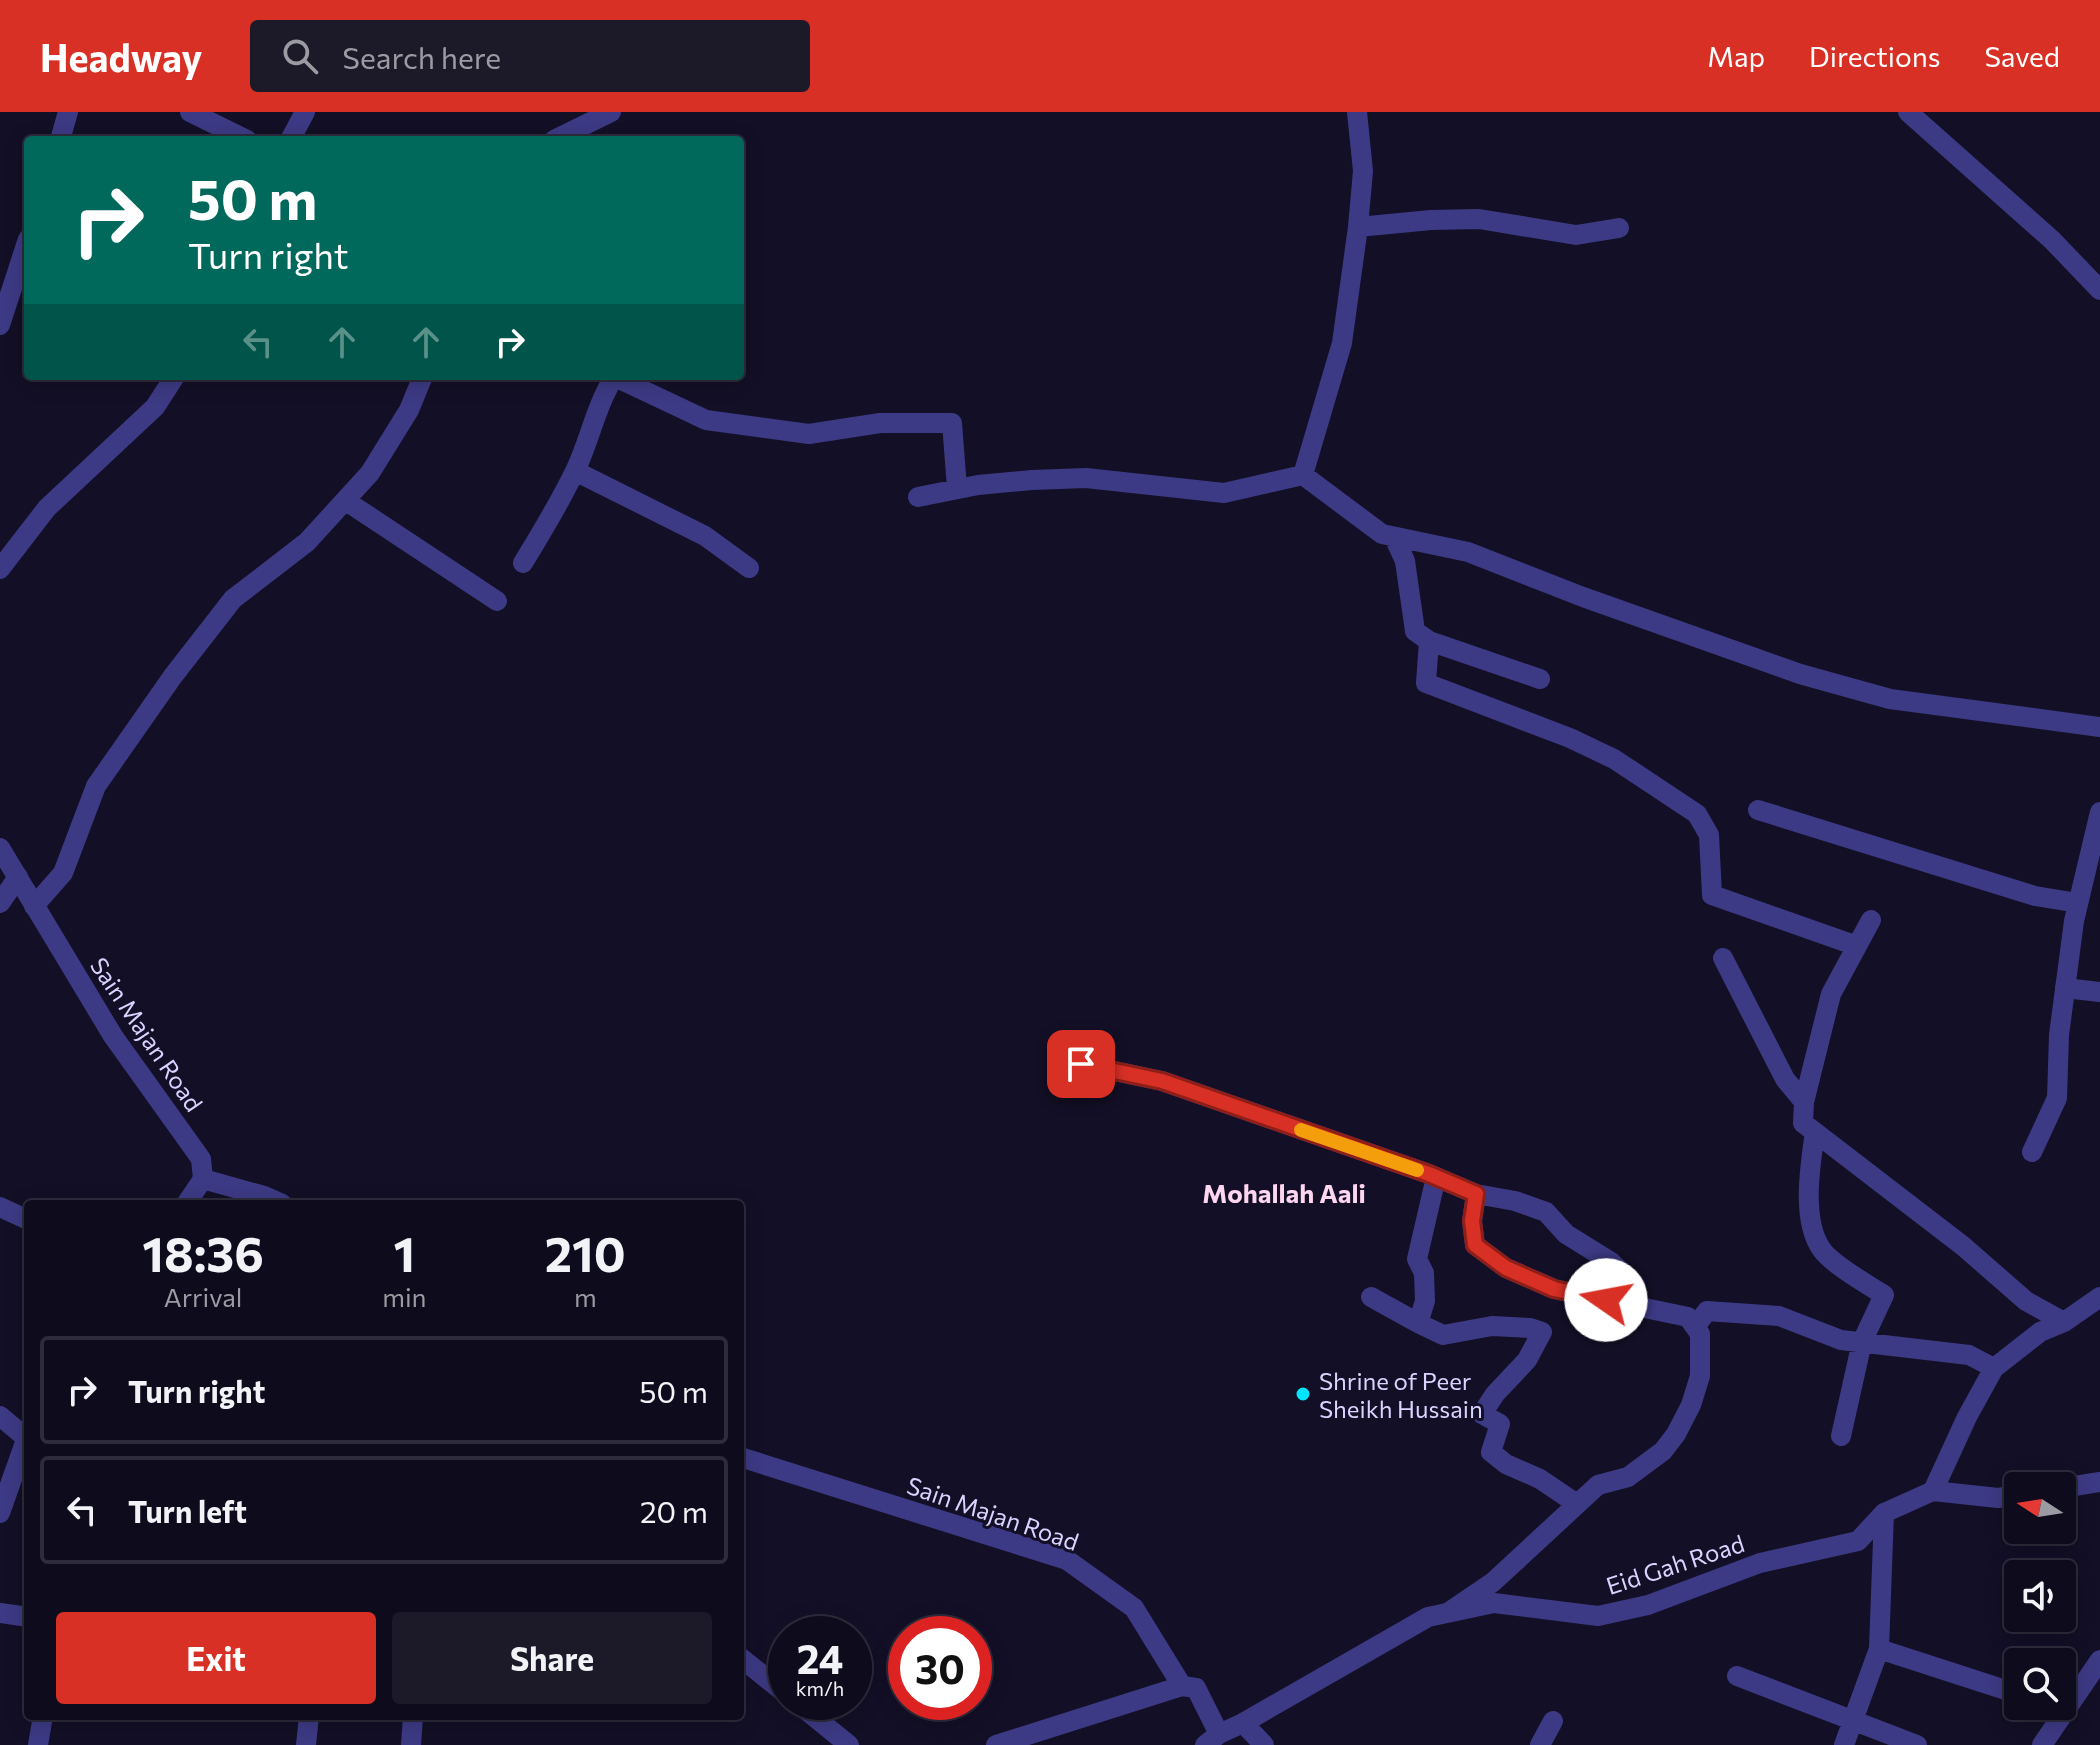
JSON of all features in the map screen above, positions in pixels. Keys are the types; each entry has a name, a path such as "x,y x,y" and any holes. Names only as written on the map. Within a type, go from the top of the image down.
{"street":[{"path":"61,136 68,112"},
{"path":"190,112 239,136"},
{"path":"292,136 305,112"},
{"path":"562,136 611,112"},
{"path":"1303,475 1342,343 1363,171 1357,112"},
{"path":"1908,112 2052,240 2100,290"},
{"path":"1358,227 1479,219 1576,235 1619,228"},
{"path":"0,325 21,283"},
{"path":"0,569 47,508 155,407 172,380"},
{"path":"34,906 63,873 96,786 173,676 233,599 307,542 370,473 409,410 421,380"},
{"path":"523,563 575,471 612,380"},
{"path":"622,380 706,420 809,434 880,423 952,423 957,488"},
{"path":"575,471 705,536 749,568"},
{"path":"918,497 957,488 1086,478 1224,493 1303,475 1382,534 1468,552 1583,597 1800,674 1890,699 2100,727"},
{"path":"346,501 497,601"},
{"path":"1394,537 1405,561 1415,631 1429,641 1540,679"},
{"path":"1429,641 1426,683 1570,738 1614,759 1697,814 1709,835 1712,895 1857,946"},
{"path":"1758,810 2035,896 2078,903"},
{"path":"2032,1152 2057,1098 2059,1035 2065,988 2078,903 2100,812"},
{"name":"Sain Majan Road","path":"0,848 113,1036 201,1159 203,1179"},
{"path":"0,903 18,877"},
{"path":"1871,920 1831,994 1804,1102 1803,1123 1963,1246 2026,1301 2064,1322"},
{"path":"1723,958 1785,1079 1804,1102"},
{"path":"2065,988 2100,992"},
{"path":"1081,1064 1162,1081 1436,1177 1476,1194 1515,1201 1546,1212 1566,1234 1611,1262 1635,1285 1631,1306"},
{"path":"1815,1132 1809,1218 1822,1250 1884,1295 1862,1342 1841,1436"},
{"path":"1418,1323 1425,1301 1424,1273 1417,1259 1436,1177"},
{"path":"189,1200 203,1179 273,1200"},
{"path":"1449,1612 1493,1582 1598,1485 1628,1477 1663,1451 1676,1434 1700,1376 1700,1334 1688,1317 1554,1289 1506,1268 1475,1245 1472,1221 1476,1194"},
{"path":"0,1207 24,1218"},
{"path":"1371,1297 1443,1335 1492,1326 1530,1328 1542,1332 1527,1360 1495,1394 1482,1414 1500,1424 1491,1452 1506,1464 1540,1479 1577,1504"},
{"path":"2004,1497 1933,1491 1967,1417 1994,1368 2040,1332 2064,1322 2100,1297"},
{"path":"1695,1327 1707,1311 1779,1316 1841,1340 1969,1355 1994,1368"},
{"path":"0,1416 24,1434"},
{"name":"Sain Majan Road","path":"744,1458 1067,1560 1134,1608 1182,1686 1196,1688 1212,1740"},
{"path":"0,1513 22,1471"},
{"path":"2076,1486 2100,1482"},
{"name":"Eid Gah Road","path":"1212,1740 1428,1617 1494,1603 1598,1616 1648,1605 1760,1563 1858,1541 1884,1513 1933,1491"},
{"path":"1844,1745 1879,1649 1884,1513"},
{"path":"0,1613 24,1616"},
{"path":"1879,1649 2004,1689"},
{"path":"744,1660 768,1680"},
{"path":"2076,1690 2100,1660"},
{"path":"1737,1676 1917,1745"},
{"path":"996,1745 1182,1686"},
{"path":"38,1745 42,1720"},
{"path":"306,1745 309,1720"},
{"path":"411,1745 413,1720"},
{"path":"818,1720 849,1745"},
{"path":"2042,1745 2055,1720"},
{"path":"1540,1745 1553,1721"},
{"path":"1243,1723 1264,1745"}],"slow traffic":[{"path":"1301,1130 1417,1170"}],"place":[{"name":"Shrine of Peer Sheikh Hussain","path":"1303,1394"}],"district":[{"name":"Mohallah Aali","path":"1284,1192"}],"route":[{"path":"1081,1064 1162,1081 1238,1106 1429,1174 1476,1194 1472,1221 1475,1245 1506,1268 1554,1289 1606,1300"}]}
